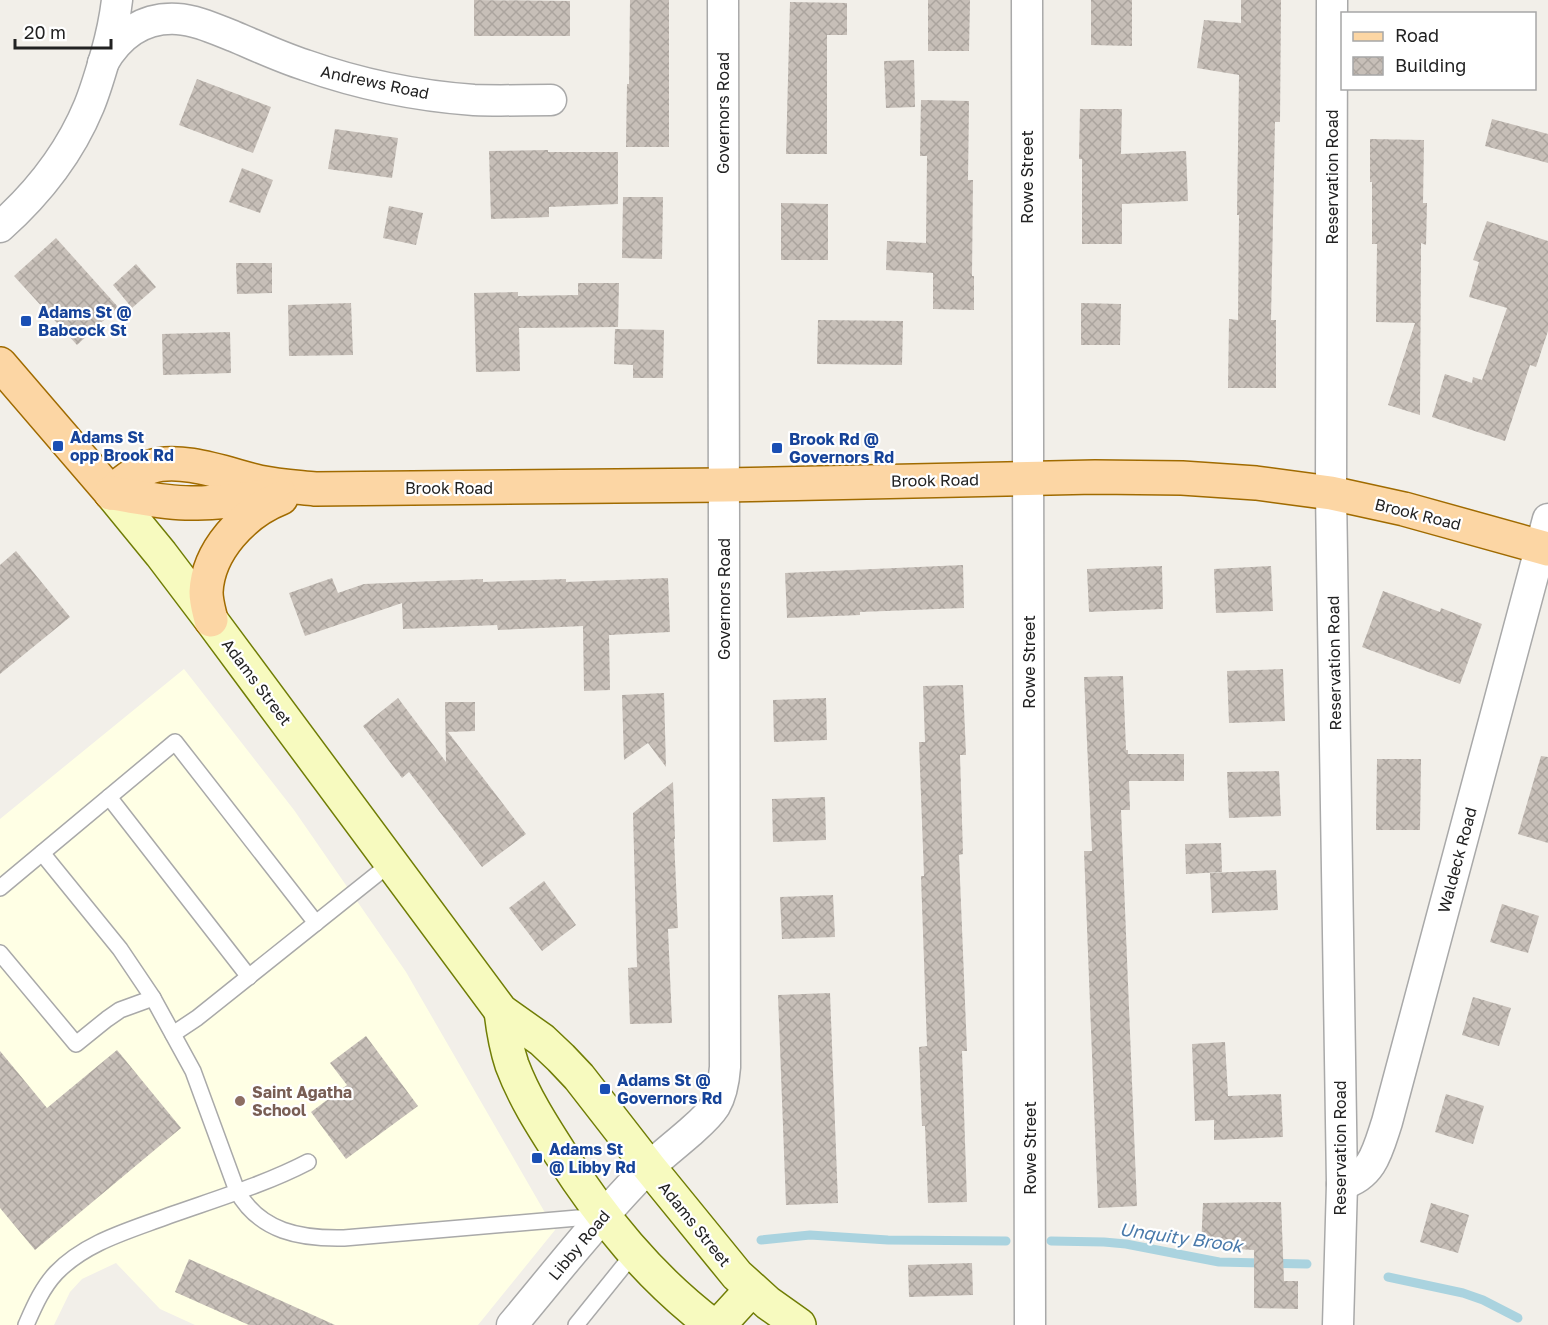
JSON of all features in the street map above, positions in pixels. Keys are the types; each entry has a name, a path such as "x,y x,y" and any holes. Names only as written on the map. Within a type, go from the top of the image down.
{"main road":[{"name":"Adams Street","path":"0,364 161,554 501,1011 542,1040 561,1058 579,1077 724,1260 768,1303 799,1325"},
{"name":"Brook Road","path":"111,493 139,471 165,464 182,464 261,482 315,489 724,485 1029,478 1182,478 1256,483 1331,493 1546,538"},
{"path":"211,620 206,592 213,563 228,539 239,526 262,507 291,494 315,489"},
{"name":"Adams Street","path":"501,1011 511,1062 528,1101 567,1165 634,1253 670,1291 712,1325"},
{"path":"719,1325 752,1289"}],"street":[{"path":"0,227 28,200 59,160 80,125 89,106 103,63 117,0"},
{"name":"Andrews Road","path":"176,0 208,26"},
{"name":"Governors Road","path":"649,1167 704,1119 717,1102 721,1095 725,1067 723,0"},
{"name":"Rowe Street","path":"1026,0 1030,1325"},
{"name":"Reservation Road","path":"1332,0 1331,493 1342,1184 1338,1325"},
{"name":"Andrews Road","path":"103,63 111,49 130,30 161,19 177,19 208,26 304,65 368,84 422,94 474,100 551,100"},
{"name":"Waldeck Road","path":"1342,1184 1358,1178 1366,1170 1373,1159 1387,1122 1546,538"},
{"name":"Libby Road","path":"512,1325 604,1216 649,1167"}],"lane":[{"path":"0,888 175,742 316,923"},
{"path":"110,797 249,976"},
{"path":"42,853 120,949 153,998 193,1071 237,1191 254,1214 266,1222 280,1229 318,1238 344,1238 604,1216"},
{"path":"173,1035 391,863"},
{"path":"0,953 76,1044 120,1010 153,998"},
{"path":"26,1325 37,1300 55,1274 82,1252 121,1233 293,1170 308,1162"},
{"path":"576,1325 634,1253"}],"shaded area":[{"name":"Saint Agatha School","path":"184,669 294,810 406,972 555,1230 478,1325 195,1325 160,1309 116,1263 82,1279 70,1292 54,1325 0,1325 0,819"}],"building":[{"path":"474,0 570,1 570,36 474,36"},
{"path":"630,0 669,0 669,147 626,147"},
{"path":"928,0 970,0 969,51 928,51"},
{"path":"1091,0 1132,0 1132,46 1091,45"},
{"path":"1241,0 1281,0 1280,122 1275,122 1271,320 1276,320 1276,388 1228,388 1229,319 1238,320 1239,75 1197,68 1204,20 1241,23"},
{"path":"790,2 847,3 847,35 827,35 827,154 786,154"},
{"path":"914,60 915,107 886,108 884,61"},
{"path":"197,79 271,107 253,153 179,125"},
{"path":"921,100 969,101 968,180 973,180 974,310 933,309 933,273 886,270 887,241 926,243 927,156 920,156"},
{"path":"1080,109 1122,109 1121,154 1186,151 1188,201 1122,204 1122,244 1082,244"},
{"path":"1492,119 1548,134 1548,163 1485,146"},
{"path":"335,129 398,138 392,178 328,169"},
{"path":"1370,139 1424,140 1423,203 1427,203 1426,245 1421,243 1420,415 1388,405 1415,323 1376,322 1377,244 1372,244"},
{"path":"548,150 548,152 618,152 618,204 549,207 549,217 491,219 489,151"},
{"path":"242,168 273,180 260,213 229,202"},
{"path":"623,197 663,197 662,259 622,258"},
{"path":"781,203 828,204 828,260 781,260"},
{"path":"389,206 423,213 416,245 383,238"},
{"path":"1487,221 1548,241 1548,331 1536,367 1530,365 1505,441 1432,417 1445,374 1472,383 1473,377 1482,380 1507,308 1469,297 1479,262 1473,260"},
{"path":"56,238 118,307 77,345 14,276"},
{"path":"236,263 272,263 272,293 237,294"},
{"path":"136,264 156,287 132,308 113,285"},
{"path":"578,283 619,283 618,327 519,328 520,371 476,372 474,293 518,292 518,296 578,295"},
{"path":"351,303 353,355 289,356 288,305"},
{"path":"1081,303 1121,304 1120,345 1081,345"},
{"path":"818,320 903,321 902,365 817,364"},
{"path":"615,329 664,330 663,378 633,378 633,365 614,364"},
{"path":"230,332 231,373 163,375 162,334"},
{"path":"16,551 70,617 0,674 0,565"},
{"path":"963,565 964,608 860,612 860,615 787,618 785,573"},
{"path":"1162,566 1163,609 1089,612 1087,569"},
{"path":"1271,566 1273,611 1216,613 1214,569"},
{"path":"332,578 338,593 364,584 483,579 483,582 566,579 566,582 668,578 670,632 609,635 610,690 584,691 583,626 498,630 497,625 403,629 402,603 305,636 289,593"},
{"path":"1383,591 1440,612 1441,608 1482,624 1460,684 1362,647"},
{"path":"1283,669 1285,721 1229,723 1227,671"},
{"path":"1123,676 1128,754 1184,754 1184,781 1129,781 1130,810 1121,810 1137,1206 1098,1208 1084,851 1092,851 1084,677"},
{"path":"963,685 966,755 960,755 963,854 959,855 967,1051 962,1051 967,1202 928,1203 919,1047 927,1046 919,742 925,742 923,686"},
{"path":"664,693 666,767 648,743 624,760 622,695"},
{"path":"398,698 446,762 445,702 475,702 475,731 448,732 526,834 482,867 409,772 402,778 363,726"},
{"path":"826,698 827,740 774,742 773,700"},
{"path":"1541,756 1548,757 1548,843 1518,834"},
{"path":"1377,759 1421,759 1420,830 1376,830"},
{"path":"1279,771 1281,816 1229,818 1227,772"},
{"path":"673,782 678,928 668,929 672,1023 630,1024 628,968 637,967 633,813"},
{"path":"825,797 826,840 773,842 772,799"},
{"path":"1221,843 1222,872 1186,874 1185,844"},
{"path":"1276,870 1278,910 1212,913 1210,873"},
{"path":"544,881 576,925 542,951 509,908"},
{"path":"833,895 835,937 782,939 780,897"},
{"path":"1502,904 1539,916 1528,953 1490,942"},
{"path":"830,993 838,1203 786,1205 778,995"},
{"path":"1473,997 1511,1008 1499,1046 1462,1035"},
{"path":"366,1036 418,1106 346,1159 311,1112 347,1085 330,1063"},
{"path":"1225,1042 1228,1096 1281,1094 1283,1137 1214,1140 1214,1120 1195,1121 1192,1044"},
{"path":"117,1050 181,1128 35,1250 0,1208 0,1051 47,1108"},
{"path":"1446,1094 1484,1106 1473,1144 1435,1132"},
{"path":"1281,1202 1284,1281 1298,1281 1298,1309 1254,1308 1254,1250 1201,1247 1203,1203"},
{"path":"1431,1203 1469,1215 1458,1253 1420,1242"},
{"path":"189,1259 335,1325 249,1325 175,1292"},
{"path":"972,1263 973,1295 909,1297 908,1265"}],"waterway":[{"name":"Unquity Brook","path":"761,1240 810,1235 888,1240 1006,1241"},
{"name":"Unquity Brook","path":"1051,1241 1126,1244 1219,1262 1307,1264"},
{"name":"Unquity Brook","path":"1388,1277 1463,1293 1483,1300 1518,1318"}],"place":[{"name":"Adams St @ Babcock St","path":"26,321"},
{"name":"Adams St opp Brook Rd","path":"58,446"},
{"name":"Brook Rd @ Governors Rd","path":"777,448"},
{"name":"Adams St @ Governors Rd","path":"605,1089"},
{"name":"Saint Agatha School","path":"240,1101"},
{"name":"Adams St @ Libby Rd","path":"537,1158"}]}
